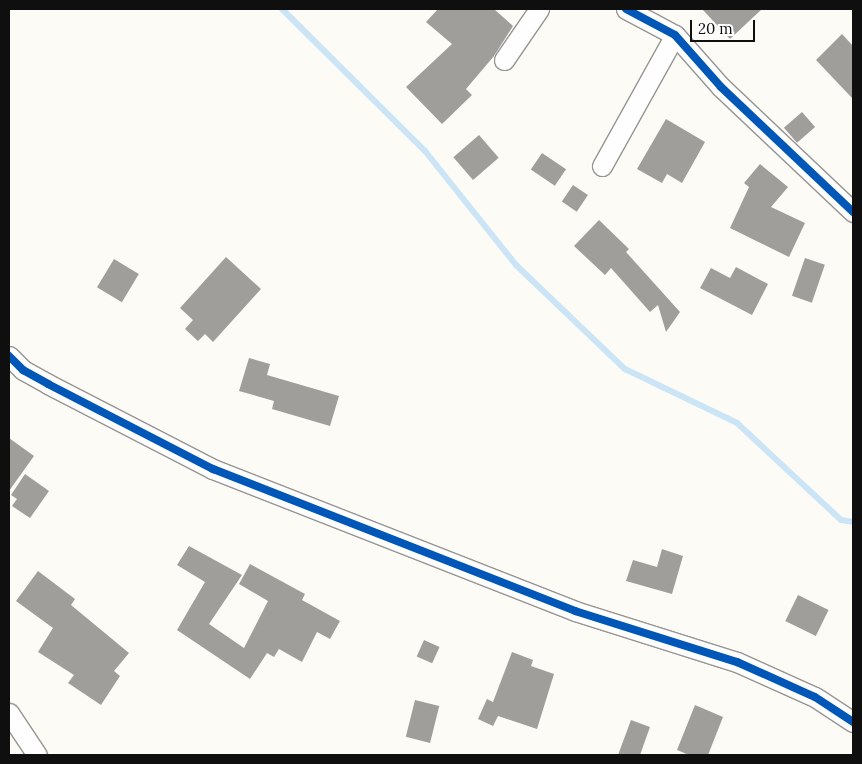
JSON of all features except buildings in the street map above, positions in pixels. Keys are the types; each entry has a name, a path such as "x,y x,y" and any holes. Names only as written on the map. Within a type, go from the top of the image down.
{"street":[{"path":"504,60 539,9"},
{"path":"626,9 675,35 721,86 853,212"},
{"path":"602,166 675,35"},
{"path":"9,356 23,370 48,384 213,469 575,611 737,662 814,698 853,722"},
{"path":"9,713 37,755"}],"waterway":[{"path":"282,9 425,151 516,265 625,369 737,423 841,520 853,522"}],"cycle path":[{"path":"626,9 675,35 721,87 853,212"},
{"path":"9,356 23,370 48,384 213,469 575,611 737,662 815,697 853,722"}]}
